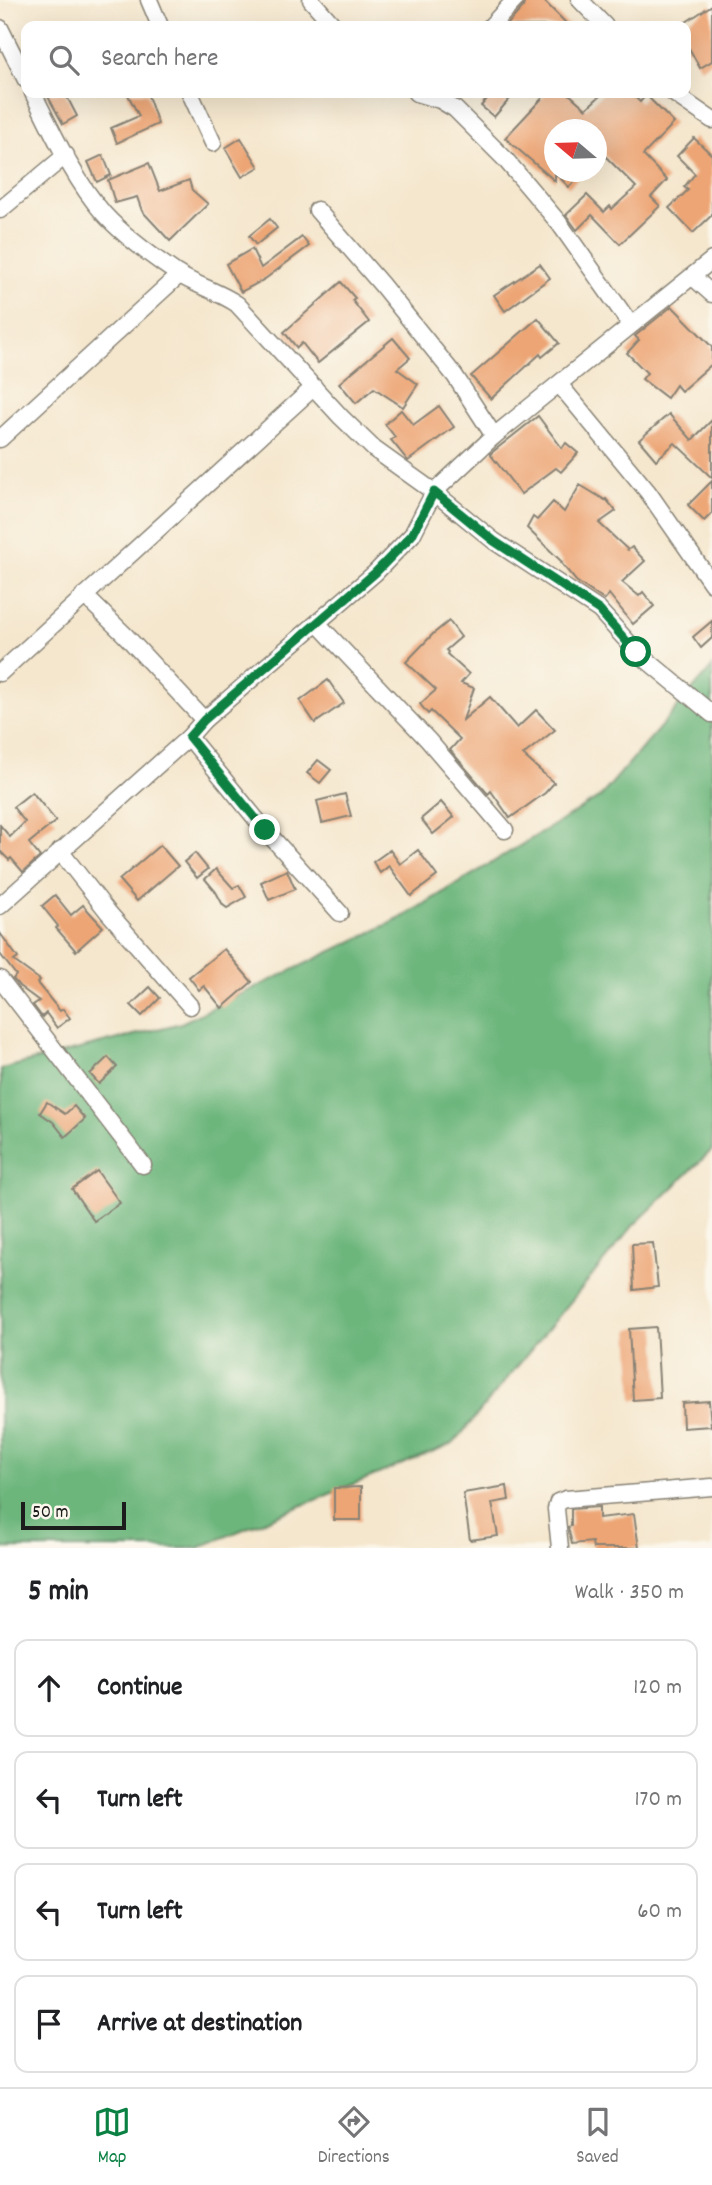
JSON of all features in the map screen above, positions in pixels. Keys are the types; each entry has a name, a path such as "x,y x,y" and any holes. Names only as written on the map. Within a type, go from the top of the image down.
{"street":[{"path":"149,0 158,21"},
{"path":"311,0 330,21"},
{"path":"496,21 515,0"},
{"path":"580,0 600,21"},
{"path":"0,28 21,70"},
{"path":"36,98 66,156 104,213 147,253 179,275 219,292 237,304 374,449 434,492 494,541 599,610 636,652 712,714"},
{"path":"192,98 214,143"},
{"path":"434,98 455,109 505,159 559,223 631,325"},
{"path":"680,98 712,120"},
{"path":"0,210 66,156"},
{"path":"317,209 455,376 494,436"},
{"path":"0,906 189,737 204,720 375,573 412,535 434,492 494,436 712,260"},
{"path":"0,439 179,275"},
{"path":"693,277 712,294"},
{"path":"559,384 648,492 712,584"},
{"path":"0,673 314,387"},
{"path":"84,595 204,720"},
{"path":"318,624 428,740 505,830"},
{"path":"189,737 265,830 340,913"},
{"path":"60,851 108,912 190,1006"},
{"path":"0,979 143,1165"},
{"path":"560,1548 556,1509 558,1502 566,1499 712,1487"}],"green space":[{"path":"712,667 712,1150 633,1226 454,1443 198,1548 0,1548 1,1069 181,1023 399,919 600,797"}],"building":[{"path":"525,0 543,0 564,21 510,21 523,7"},
{"path":"712,5 712,61 700,68 691,52 691,21 688,21"},
{"path":"49,98 68,98 77,116 63,124"},
{"path":"130,98 149,98 158,124 117,143 111,128 139,116"},
{"path":"488,98 511,98 494,117 481,106"},
{"path":"542,98 574,98 586,109 598,98 636,98 640,102 643,98 649,98 674,123 643,155 667,180 651,197 660,206 620,244 592,215 577,230 566,215 587,195 604,212 610,206 612,209 636,187 607,158 607,119 544,119 544,172 505,138"},
{"path":"241,138 259,167 242,177 225,148"},
{"path":"694,138 712,155 712,215 693,233 669,208 688,190 684,187 695,174 677,156"},
{"path":"103,155 111,175 97,182 88,162"},
{"path":"149,163 160,191 189,180 192,190 208,204 170,241 142,211 137,197 115,203 108,180"},
{"path":"270,219 277,228 256,245 249,236"},
{"path":"302,237 309,246 265,279 241,292 226,264 252,249 261,268"},
{"path":"540,264 550,278 505,311 494,295"},
{"path":"341,282 355,298 352,300 369,322 318,363 302,343 297,348 284,332"},
{"path":"672,306 712,347 712,364 681,391 676,385 667,398 642,379 647,373 627,353 639,340 635,336"},
{"path":"538,318 559,343 542,357 540,354 491,399 471,376"},
{"path":"393,338 410,358 397,369 418,384 403,407 374,388 356,403 339,383"},
{"path":"439,406 454,427 408,461 391,440 395,437 385,424 401,410 413,425"},
{"path":"669,414 692,440 712,420 712,478 675,443 656,460 639,440"},
{"path":"538,416 562,448 566,443 578,453 561,472 556,468 521,494 490,454"},
{"path":"712,481 712,513 704,521 688,505"},
{"path":"580,485 606,499 616,511 599,523 628,550 632,547 645,561 622,582 639,596 643,592 654,606 633,624 609,594 604,600 576,581 562,562 527,528 533,517 537,520 553,502 564,512"},
{"path":"449,621 461,637 446,650 447,654 469,674 461,683 474,688 463,720 490,697 517,728 536,710 555,730 523,755 554,783 545,793 510,818 491,791 488,794 450,750 460,739 431,711 428,714 420,704 436,690 406,662"},
{"path":"712,621 712,638 701,648 693,637"},
{"path":"328,680 344,703 315,723 300,701"},
{"path":"318,760 331,770 320,783 307,773"},
{"path":"32,792 56,821 29,843 40,857 23,872 11,858 9,860 0,851 0,825 10,837 25,822 13,807"},
{"path":"345,794 351,816 322,823 317,801"},
{"path":"441,802 454,817 433,834 421,819"},
{"path":"160,845 178,866 137,901 119,880"},
{"path":"390,850 400,864 418,850 437,876 411,896 389,866 380,873 373,862"},
{"path":"195,853 208,869 197,878 184,862"},
{"path":"216,869 233,888 239,885 246,897 227,908 223,905 205,879"},
{"path":"287,870 295,889 269,900 261,882"},
{"path":"55,895 71,915 83,905 103,927 76,951 42,906"},
{"path":"0,933 18,958 14,961 40,980 37,983 60,1011 63,1009 70,1018 57,1028 46,1013 42,1017 33,1005 39,1001 13,979 16,975 0,954"},
{"path":"224,949 252,982 222,1008 204,986 199,990 189,977"},
{"path":"150,987 160,998 142,1016 131,1005"},
{"path":"108,1057 117,1067 99,1084 90,1074"},
{"path":"47,1102 65,1114 74,1106 85,1119 65,1137 53,1122 40,1113"},
{"path":"97,1171 120,1203 94,1221 72,1189"},
{"path":"653,1243 658,1287 634,1290 632,1244"},
{"path":"656,1327 660,1398 633,1400 629,1329"},
{"path":"709,1401 711,1426 683,1428 682,1403"},
{"path":"507,1486 509,1500 492,1503 498,1536 470,1540 463,1493"},
{"path":"361,1487 361,1520 334,1520 334,1488"},
{"path":"599,1507 599,1518 634,1514 639,1548 593,1548 592,1542 572,1544 568,1527 571,1526 571,1509"}],"route":[{"path":"265,830 189,737 204,720 375,573 412,535 434,492 494,541 577,593 599,610 636,652"}]}
